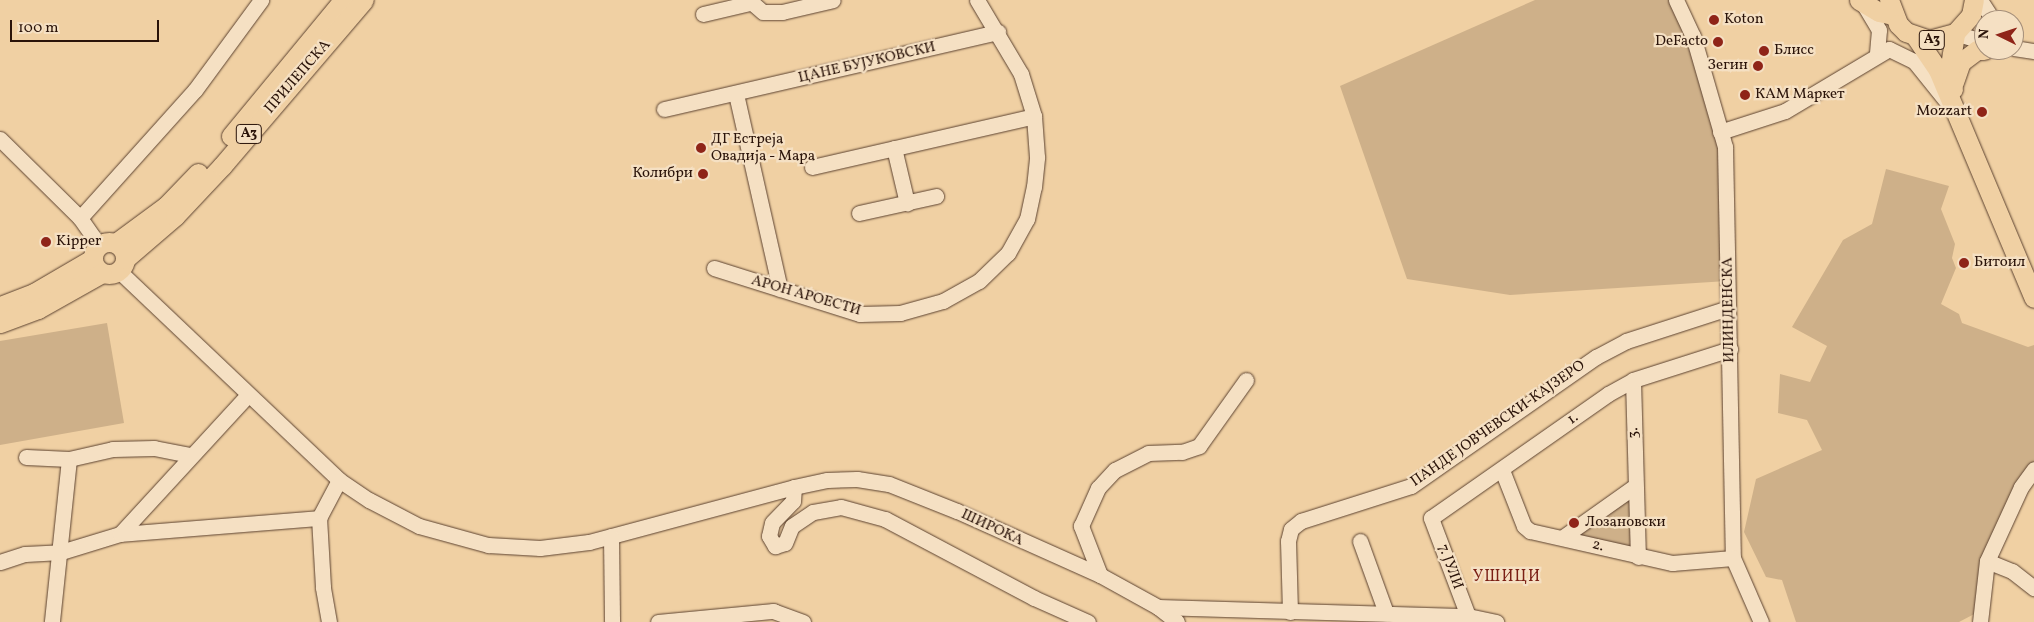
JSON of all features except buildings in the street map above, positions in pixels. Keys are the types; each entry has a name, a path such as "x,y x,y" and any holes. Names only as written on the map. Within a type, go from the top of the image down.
{"main road":[{"name":"ПРИЛЕПСКА","path":"0,306 34,293 109,258 166,206 214,156 343,0"},
{"name":"ПРИЛЕПСКА","path":"0,323 38,310 109,258 175,216 222,166 364,0"},
{"name":"A3","path":"1860,0 1879,12 1891,8 1898,24 1915,36 1929,40 1955,33 1971,15 1974,0"},
{"path":"1955,33 1949,72 1959,117"},
{"path":"1915,36 1938,70 2034,298"},
{"path":"1953,88 1961,62 1974,52"}],"street":[{"path":"80,218 195,90 261,0"},
{"path":"703,14 749,1 763,12 782,12 833,0"},
{"name":"АРОН АРОЕСТИ","path":"714,268 860,314 900,313 943,301 979,281 1008,253 1027,219 1037,157 1034,116 1021,74 998,32 977,0"},
{"name":"ИЛИНДЕНСКА","path":"1676,0 1693,36 1725,147 1733,558 1761,622"},
{"path":"1860,0 1879,30 1883,52"},
{"path":"1883,52 1891,30 1891,8"},
{"name":"ЦАНЕ БУЈУКОВСКИ","path":"664,109 736,94 998,32"},
{"path":"1955,33 1974,39"},
{"path":"1720,132 1785,111 1883,52 1915,36"},
{"path":"1883,52 1914,61 1959,117"},
{"path":"736,94 780,289"},
{"path":"812,167 1034,116"},
{"name":"ШИРОКА","path":"0,138 80,218 109,258 248,396 339,480 369,500 419,526 488,545 540,548 611,536 794,486 827,480 889,484 1100,575 1158,607 1177,622"},
{"path":"894,148 907,203"},
{"path":"858,213 936,196"},
{"name":"ПАНДЕ ЈОВЧЕВСКИ-КАЈЗЕРО","path":"1290,612 1288,541 1291,529 1301,520 1411,486 1596,357 1626,342 1728,308"},
{"name":"1.","path":"1432,518 1608,394 1633,380 1730,349"},
{"path":"1100,575 1082,526 1098,488 1115,470 1148,453 1182,452 1199,446 1246,380"},
{"name":"3.","path":"1633,380 1638,557"},
{"path":"120,534 190,455 248,396"},
{"path":"26,457 69,459 113,449 154,448 190,455"},
{"path":"52,622 61,552 69,459"},
{"path":"1980,622 1987,561 2021,487 2034,469"},
{"name":"2.","path":"1502,470 1524,526 1530,531 1563,537 1638,557 1672,563 1733,558"},
{"path":"329,622 323,587 319,518 339,480"},
{"path":"794,486 793,501 772,523 769,536 775,546 784,543 792,526 813,512 841,507 885,519 1034,598 1088,622"},
{"path":"1563,537 1635,486"},
{"path":"0,562 26,554 61,552 120,534 319,518"},
{"name":"7. ЈУЛИ","path":"1432,518 1468,616"},
{"path":"611,536 612,622"},
{"path":"1360,541 1386,613"},
{"path":"1987,561 2012,571 2034,588"},
{"path":"1158,607 1468,616 1496,622"},
{"path":"658,622 773,611 803,622"}],"shaded area":[{"path":"1535,0 1676,0 1725,147 1727,281 1510,295 1407,279 1340,86"},
{"path":"1886,169 1949,186 1941,209 1955,244 1952,258 1956,268 1941,304 1959,314 1962,323 2028,347 2034,345 2034,469 1987,561 1980,611 1959,622 1796,622 1782,580 1766,577 1744,532 1756,479 1822,450 1807,420 1778,413 1780,374 1810,382 1827,346 1792,327 1843,240 1872,224"},
{"path":"107,323 124,423 0,445 0,341"},
{"path":"1635,486 1638,557 1563,537"}],"place":[{"name":"Koton","path":"1714,20"},
{"name":"DeFacto","path":"1718,42"},
{"name":"Блисс","path":"1764,51"},
{"name":"Зегин","path":"1758,66"},
{"name":"КАМ Маркет","path":"1745,95"},
{"name":"Mozzart","path":"1982,112"},
{"name":"ДГ Естреја Овадија - Мара","path":"701,148"},
{"name":"Колибри","path":"703,174"},
{"name":"Kipper","path":"46,242"},
{"name":"Битоил","path":"1964,263"},
{"name":"Лозановски","path":"1574,523"}],"district":[{"name":"УШИЦИ","path":"1507,577"}]}
